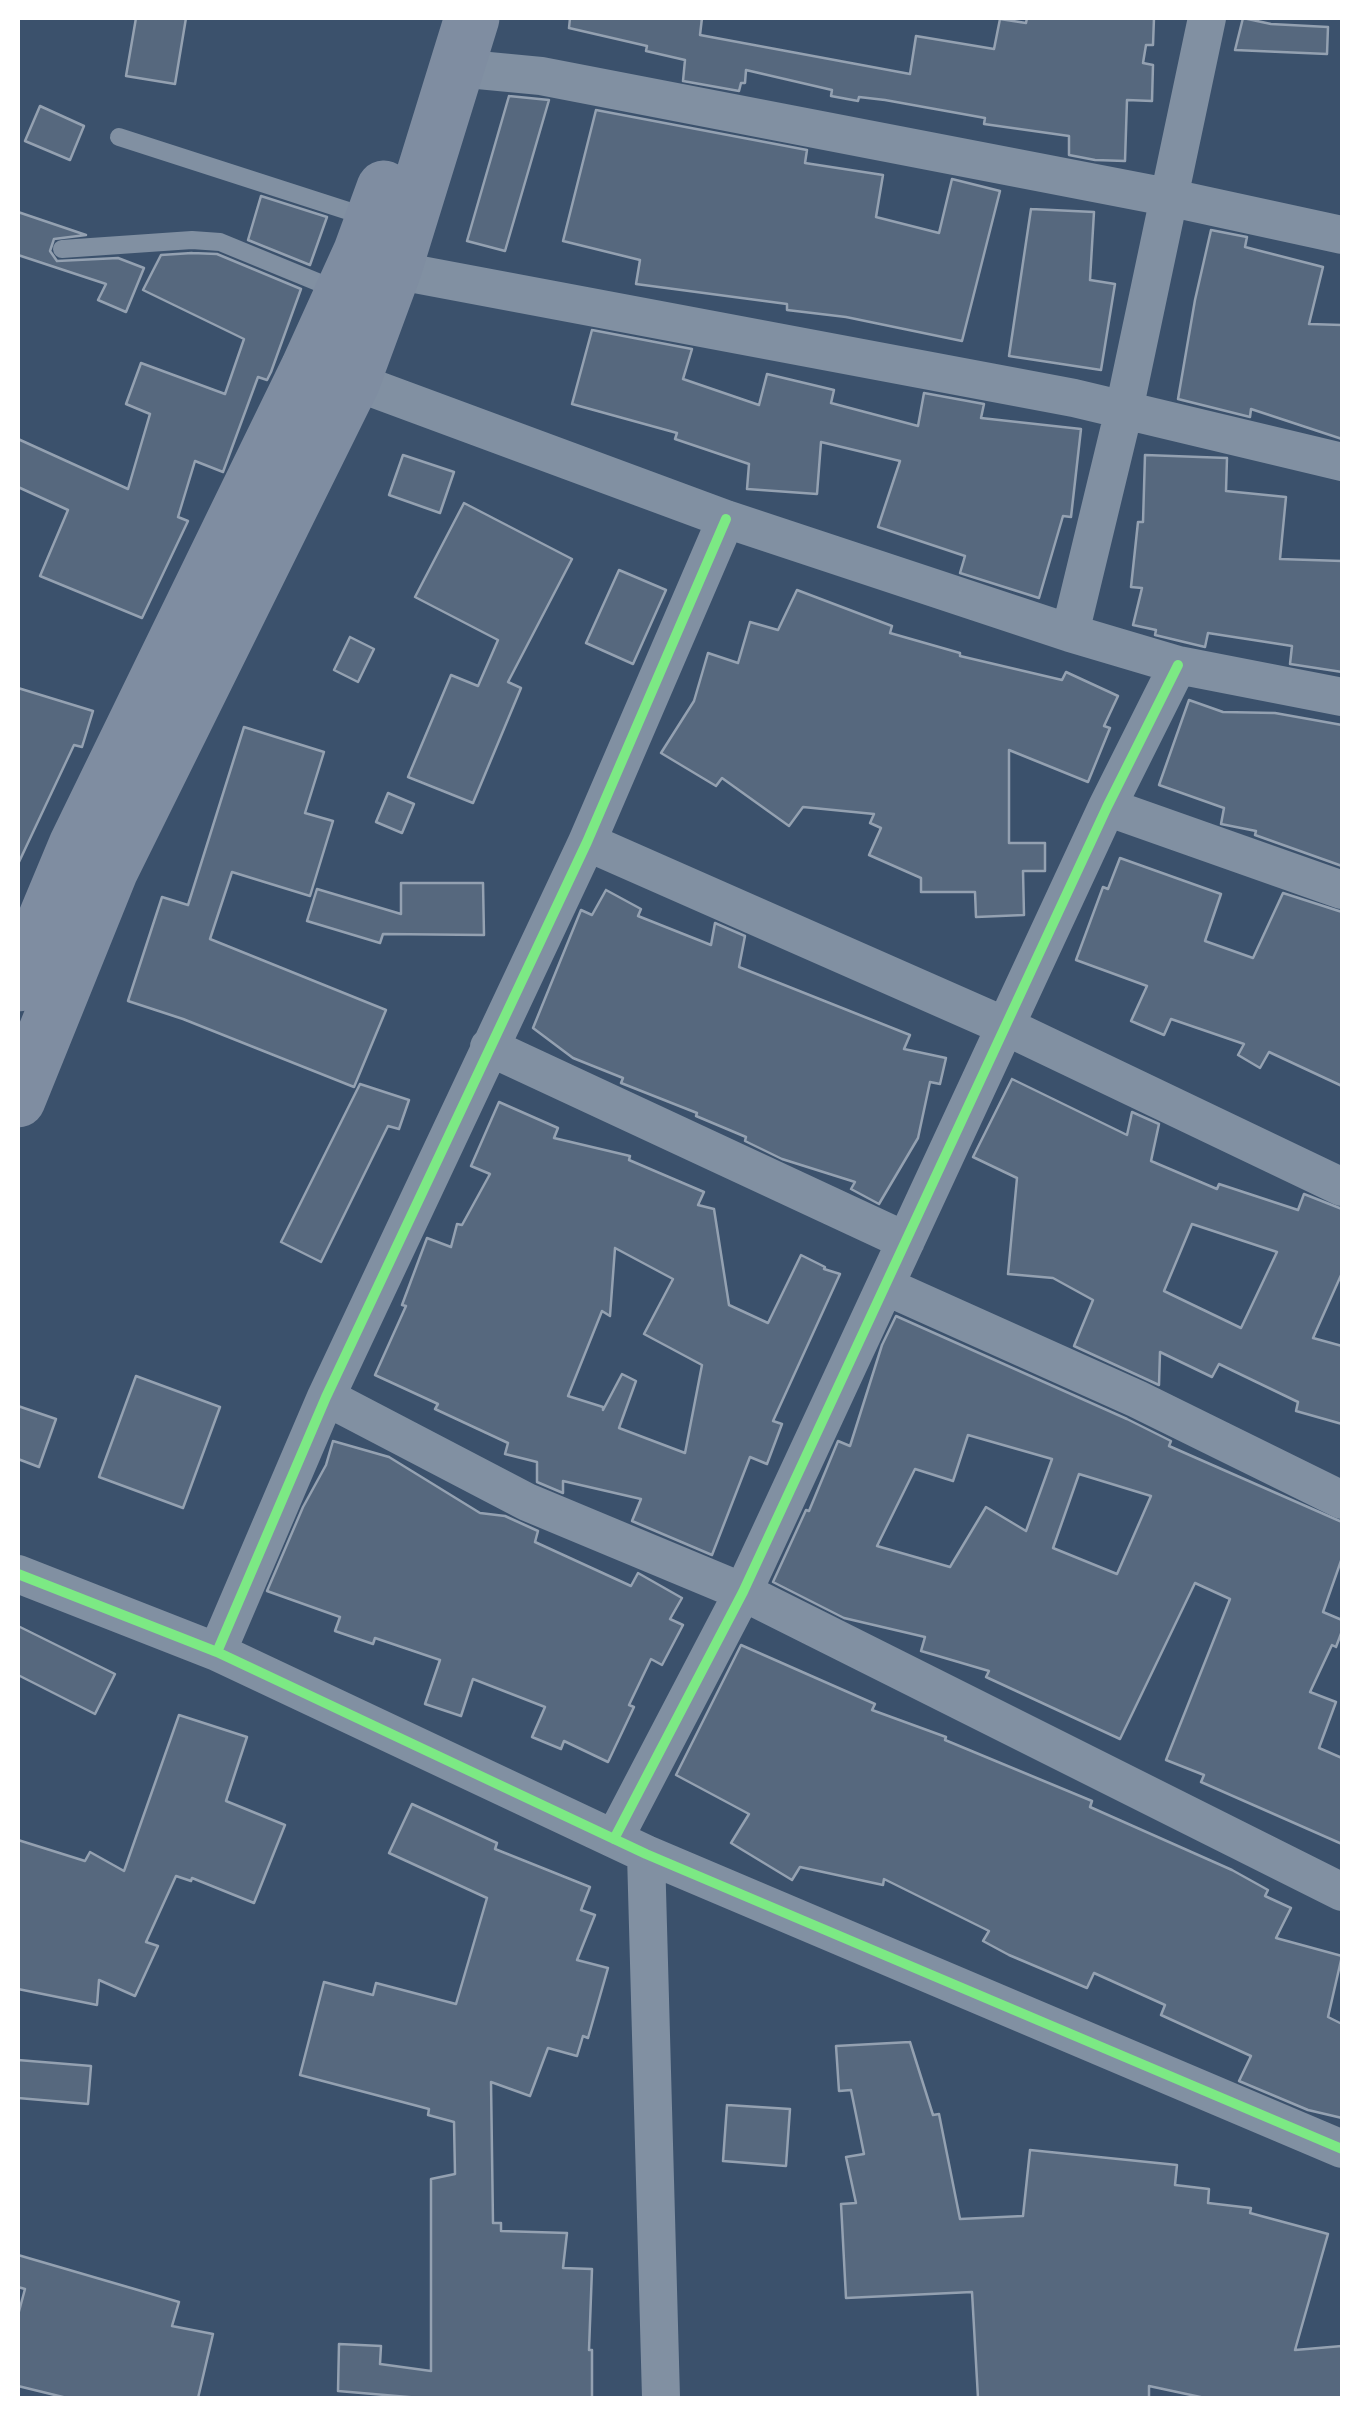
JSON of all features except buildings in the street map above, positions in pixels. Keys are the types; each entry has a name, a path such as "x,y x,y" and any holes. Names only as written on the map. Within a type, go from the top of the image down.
{"main road":[{"path":"18,1100 111,870 168,708 263,466 372,219 390,172 434,18"},
{"path":"18,984 76,845 168,708 352,381 394,270 465,43"}],"street":[{"path":"1070,633 1124,410 1206,18"},
{"path":"465,43 542,76 1342,235"},
{"path":"394,270 1124,410 1342,462"},
{"path":"352,381 726,519 1070,633 1178,664 1342,697"},
{"path":"217,1652 326,1397 587,842 726,519"},
{"path":"661,2398 630,1847 884,1286 1107,807 1178,664"},
{"path":"1107,807 1342,890"},
{"path":"587,842 1007,1027 1342,1186"},
{"path":"488,1047 906,1242"},
{"path":"884,1286 1138,1400 1342,1500"},
{"path":"326,1397 527,1502 744,1592 1342,1892"},
{"path":"18,1574 217,1652 630,1847 1342,2148"}],"lane":[{"path":"119,136 372,219"},
{"path":"62,249 192,240 220,242 342,292"}],"cycle path":[{"path":"217,1652 326,1397 587,842 726,519"},
{"path":"614,1839 743,1592 1107,807 1178,665"},
{"path":"18,1574 217,1652 646,1854 1342,2149"}]}
